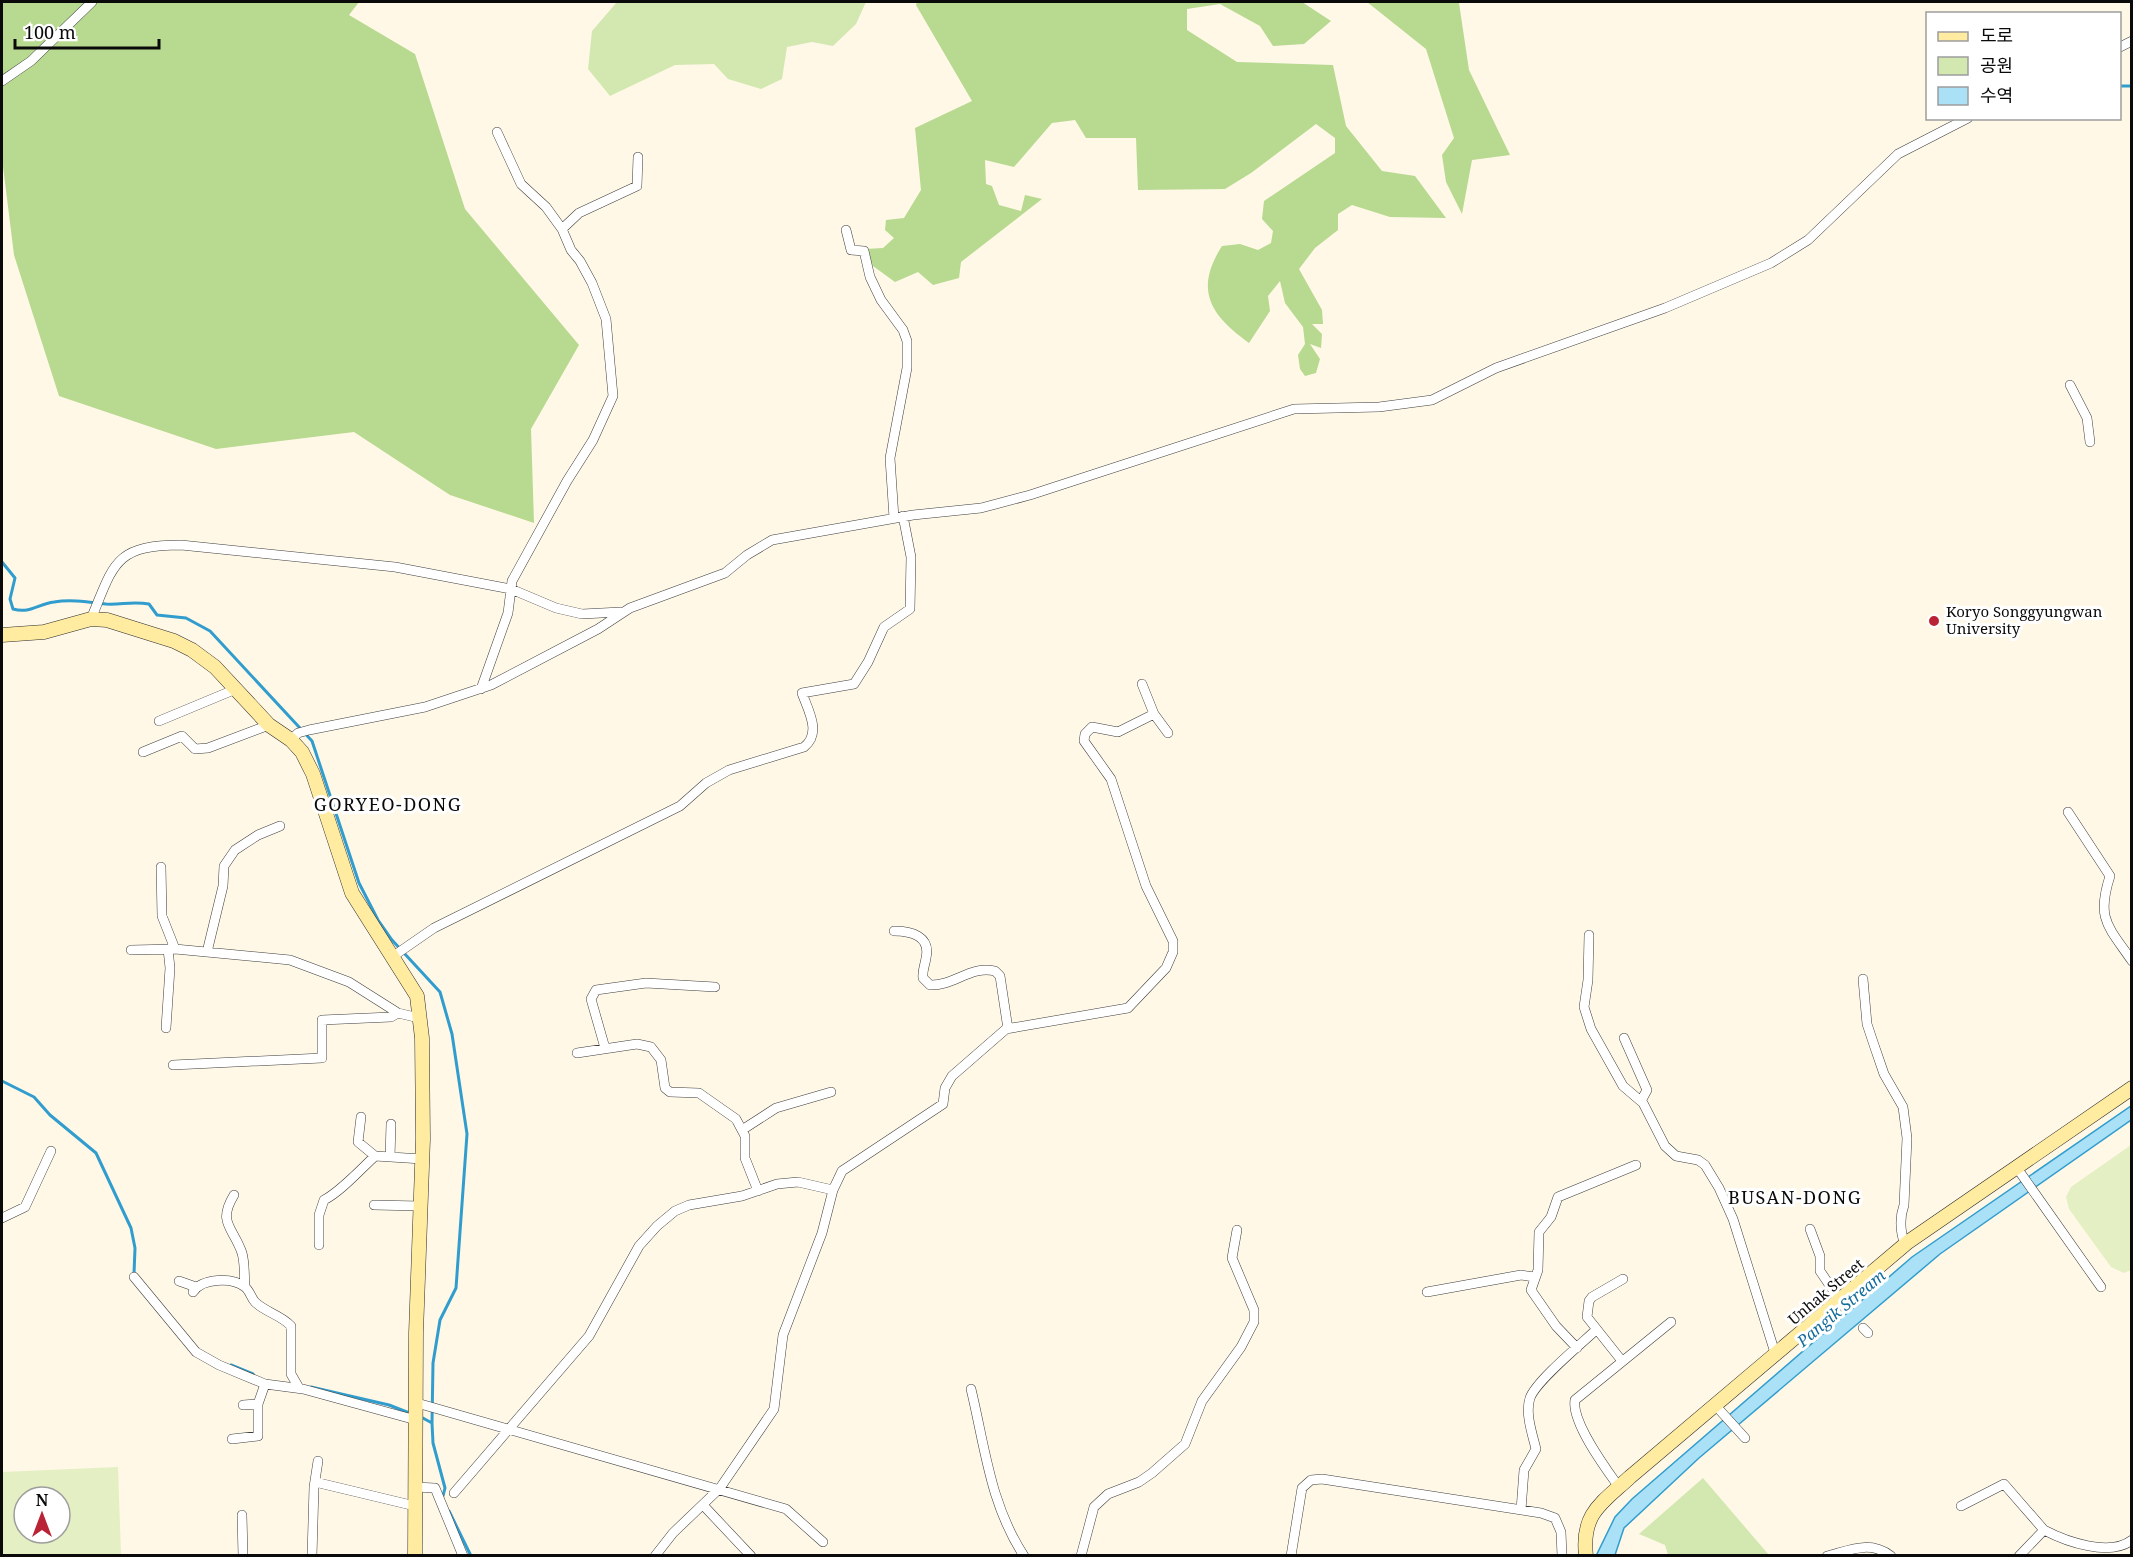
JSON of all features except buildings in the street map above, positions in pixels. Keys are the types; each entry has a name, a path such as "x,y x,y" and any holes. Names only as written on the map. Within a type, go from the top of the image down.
{"street":[{"path":"2,81 31,61 92,2"},
{"path":"295,736 309,730 425,707 481,689 598,629 624,612 725,573 747,555 772,540 899,517 981,508 1030,495 1294,409 1379,407 1432,400 1496,368 1665,308 1771,263 1808,240 1898,154 1964,120"},
{"path":"481,689 508,614 512,581 567,481 593,440 613,396 608,332 604,312 592,282 580,261 570,250 562,229 546,207 521,184 497,132"},
{"path":"562,229 579,213 637,186 638,157"},
{"path":"394,956 434,928 550,868 680,806 706,783 729,770 804,747 810,742 814,730 802,693 854,684 868,662 884,627 910,609 911,557 899,517 890,459 907,369 907,341 903,330 881,300 870,277 864,251 851,250 846,230"},
{"path":"2070,384 2087,418 2090,442"},
{"path":"94,614 116,562 132,551 153,545 181,545 395,567 511,589 556,608 582,614 624,612"},
{"path":"2,635 44,632 94,614 136,627 174,641 215,667 269,725 295,736 312,774 352,893 394,956 417,996 422,1159 415,1556"},
{"path":"1142,684 1155,714 1168,733"},
{"path":"159,721 236,689"},
{"path":"655,1556 673,1533 720,1488 774,1409 783,1335 822,1233 833,1190 842,1171 943,1104 945,1088 952,1076 991,1040 1008,1029 1128,1008 1166,968 1173,952 1173,941 1146,886 1111,779 1084,741 1085,734 1092,727 1118,732 1155,714"},
{"path":"142,753 182,736 195,749 208,748 269,725"},
{"path":"2068,812 2110,876 2102,901 2108,925 2132,961"},
{"path":"207,952 223,886 224,867 235,850 258,835 280,826"},
{"path":"161,867 162,916 171,949 166,1028"},
{"path":"894,931 911,931 919,936 927,950 923,978 930,985 951,981 973,970 995,971 1000,976 1008,1029"},
{"path":"1589,934 1588,980 1584,1007 1606,1059 1623,1086 1641,1101 1665,1146 1677,1156 1698,1160 1705,1166 1719,1188 1733,1219 1776,1356"},
{"path":"131,950 171,949 290,960 349,982 398,1013 419,1018"},
{"path":"1863,979 1868,1024 1884,1074 1903,1107 1906,1124 1904,1205 1900,1230 1905,1245"},
{"path":"605,1048 591,999 597,990 646,983 715,987"},
{"path":"174,1065 322,1058 322,1020 391,1017 398,1013"},
{"path":"1624,1038 1647,1090 1641,1101"},
{"path":"578,1053 637,1044 651,1047 661,1060 665,1088 670,1092 699,1093 736,1119 745,1136 745,1158 758,1191"},
{"name":"Unhak Street","path":"1586,1556 1586,1526 1593,1512 1619,1487 1718,1409 1776,1356 1842,1304 1905,1245 2020,1173 2132,1088"},
{"path":"742,1130 776,1108 831,1092"},
{"path":"361,1117 358,1142 375,1156 422,1159"},
{"path":"390,1157 391,1124"},
{"path":"2,1218 25,1207 51,1151"},
{"path":"319,1245 319,1215 324,1200 336,1194 346,1181 375,1156"},
{"path":"1577,1348 1534,1298 1531,1290 1538,1270 1539,1232 1551,1217 1558,1197 1636,1165"},
{"path":"2020,1173 2101,1287"},
{"path":"454,1493 511,1430 513,1422 560,1373 589,1336 639,1246 675,1211 689,1205 798,1182 833,1190"},
{"path":"234,1195 229,1203 226,1223 241,1251 245,1287 255,1302 291,1326 291,1374 298,1385"},
{"path":"374,1205 420,1206"},
{"path":"1081,1556 1094,1507 1108,1494 1139,1482 1185,1444 1202,1401 1241,1347 1254,1322 1254,1310 1232,1257 1237,1230"},
{"path":"1810,1230 1820,1256 1820,1271 1842,1304"},
{"path":"1427,1292 1521,1275 1534,1276"},
{"path":"134,1277 196,1352 219,1365 265,1384 298,1385 418,1412 438,1409 720,1488 786,1509 823,1542"},
{"path":"179,1281 195,1289 206,1283 232,1280 245,1287"},
{"path":"1622,1361 1587,1317 1589,1301 1623,1280"},
{"path":"1619,1487 1597,1455 1575,1412 1575,1400 1671,1322"},
{"path":"1521,1510 1524,1470 1536,1449 1529,1415 1530,1397 1538,1385 1596,1330"},
{"path":"232,1439 258,1436 258,1404 265,1384"},
{"path":"971,1389 999,1508 1007,1531 1024,1556"},
{"path":"243,1405 258,1404"},
{"path":"1718,1409 1743,1435"},
{"path":"312,1556 318,1461"},
{"path":"1291,1556 1302,1488 1311,1480 1322,1479 1521,1510 1555,1518 1561,1532 1562,1556"},
{"path":"315,1482 415,1506"},
{"path":"1961,1506 2004,1484 2044,1530 2077,1544 2108,1550 2121,1549 2132,1540"},
{"path":"415,1487 435,1488 463,1556"},
{"path":"703,1505 751,1556"},
{"path":"242,1515 243,1556"},
{"path":"2019,1556 2044,1530"},
{"path":"1827,1556 1873,1546 1891,1556"}],"green space":[{"path":"2,2 359,2 349,15 415,54 465,209 579,345 531,429 534,523 450,495 354,432 216,449 59,396 14,255 2,158"},
{"path":"617,2 866,2 856,24 833,46 812,42 787,47 782,79 761,89 728,79 714,64 675,65 610,96 588,69 592,31"},
{"path":"917,2 1302,2 1331,21 1304,44 1273,46 1260,26 1220,4 1187,9 1187,30 1237,62 1333,65 1346,126 1382,171 1415,176 1446,218 1390,217 1352,205 1338,214 1338,230 1315,248 1299,269 1322,310 1323,324 1312,324 1322,334 1321,348 1310,344 1320,359 1316,373 1305,376 1300,369 1298,355 1305,344 1303,327 1285,303 1280,281 1268,296 1270,311 1249,343 1235,333 1216,312 1208,289 1209,276 1222,246 1240,244 1258,250 1271,243 1273,231 1262,219 1264,201 1335,153 1335,138 1316,124 1251,173 1225,189 1138,190 1136,138 1086,138 1075,120 1052,123 1014,167 985,160 986,184 992,186 999,205 1021,211 1025,195 1042,199 961,262 959,278 933,285 918,272 895,282 873,266 865,249 883,248 894,238 885,230 886,220 904,218 921,190 915,128 972,101 916,5"},
{"path":"1367,2 1459,3 1469,70 1510,155 1472,160 1462,214 1446,182 1442,155 1454,138 1426,49"},
{"path":"2131,1145 2131,1270 2124,1273 2111,1267 2069,1209 2066,1197 2071,1187"},
{"path":"118,1467 121,1555 2,1555 2,1472"},
{"path":"1703,1478 1769,1555 1668,1555 1665,1545 1639,1534"}],"water":[{"path":"2131,1106 2131,1120 1940,1254 1699,1458 1624,1528 1615,1555 1596,1556 1615,1517 1632,1499 1912,1257"}],"waterway":[{"path":"2121,86 2132,86"},
{"path":"2,562 15,578 10,599 13,609 24,610 48,603 67,601 106,604 143,603 149,604 157,615 186,618 210,631 312,741 359,883 378,920 392,940 440,992 452,1034 467,1134 456,1288 440,1320 433,1363 433,1443 445,1488 443,1496"},
{"path":"2,1081 34,1097 50,1115 96,1153 131,1228 135,1248 134,1274"},
{"path":"231,1365 253,1374"},
{"path":"311,1387 389,1405 412,1414"},
{"path":"421,1417 432,1423"},
{"path":"449,1511 471,1556"}],"place":[{"name":"Koryo Songgyungwan University","path":"1934,621"}],"district":[{"name":"GORYEO-DONG","path":"388,805"},
{"name":"BUSAN-DONG","path":"1795,1198"}],"water label":[{"name":"Pangik Stream","path":"1841,1308"}]}
